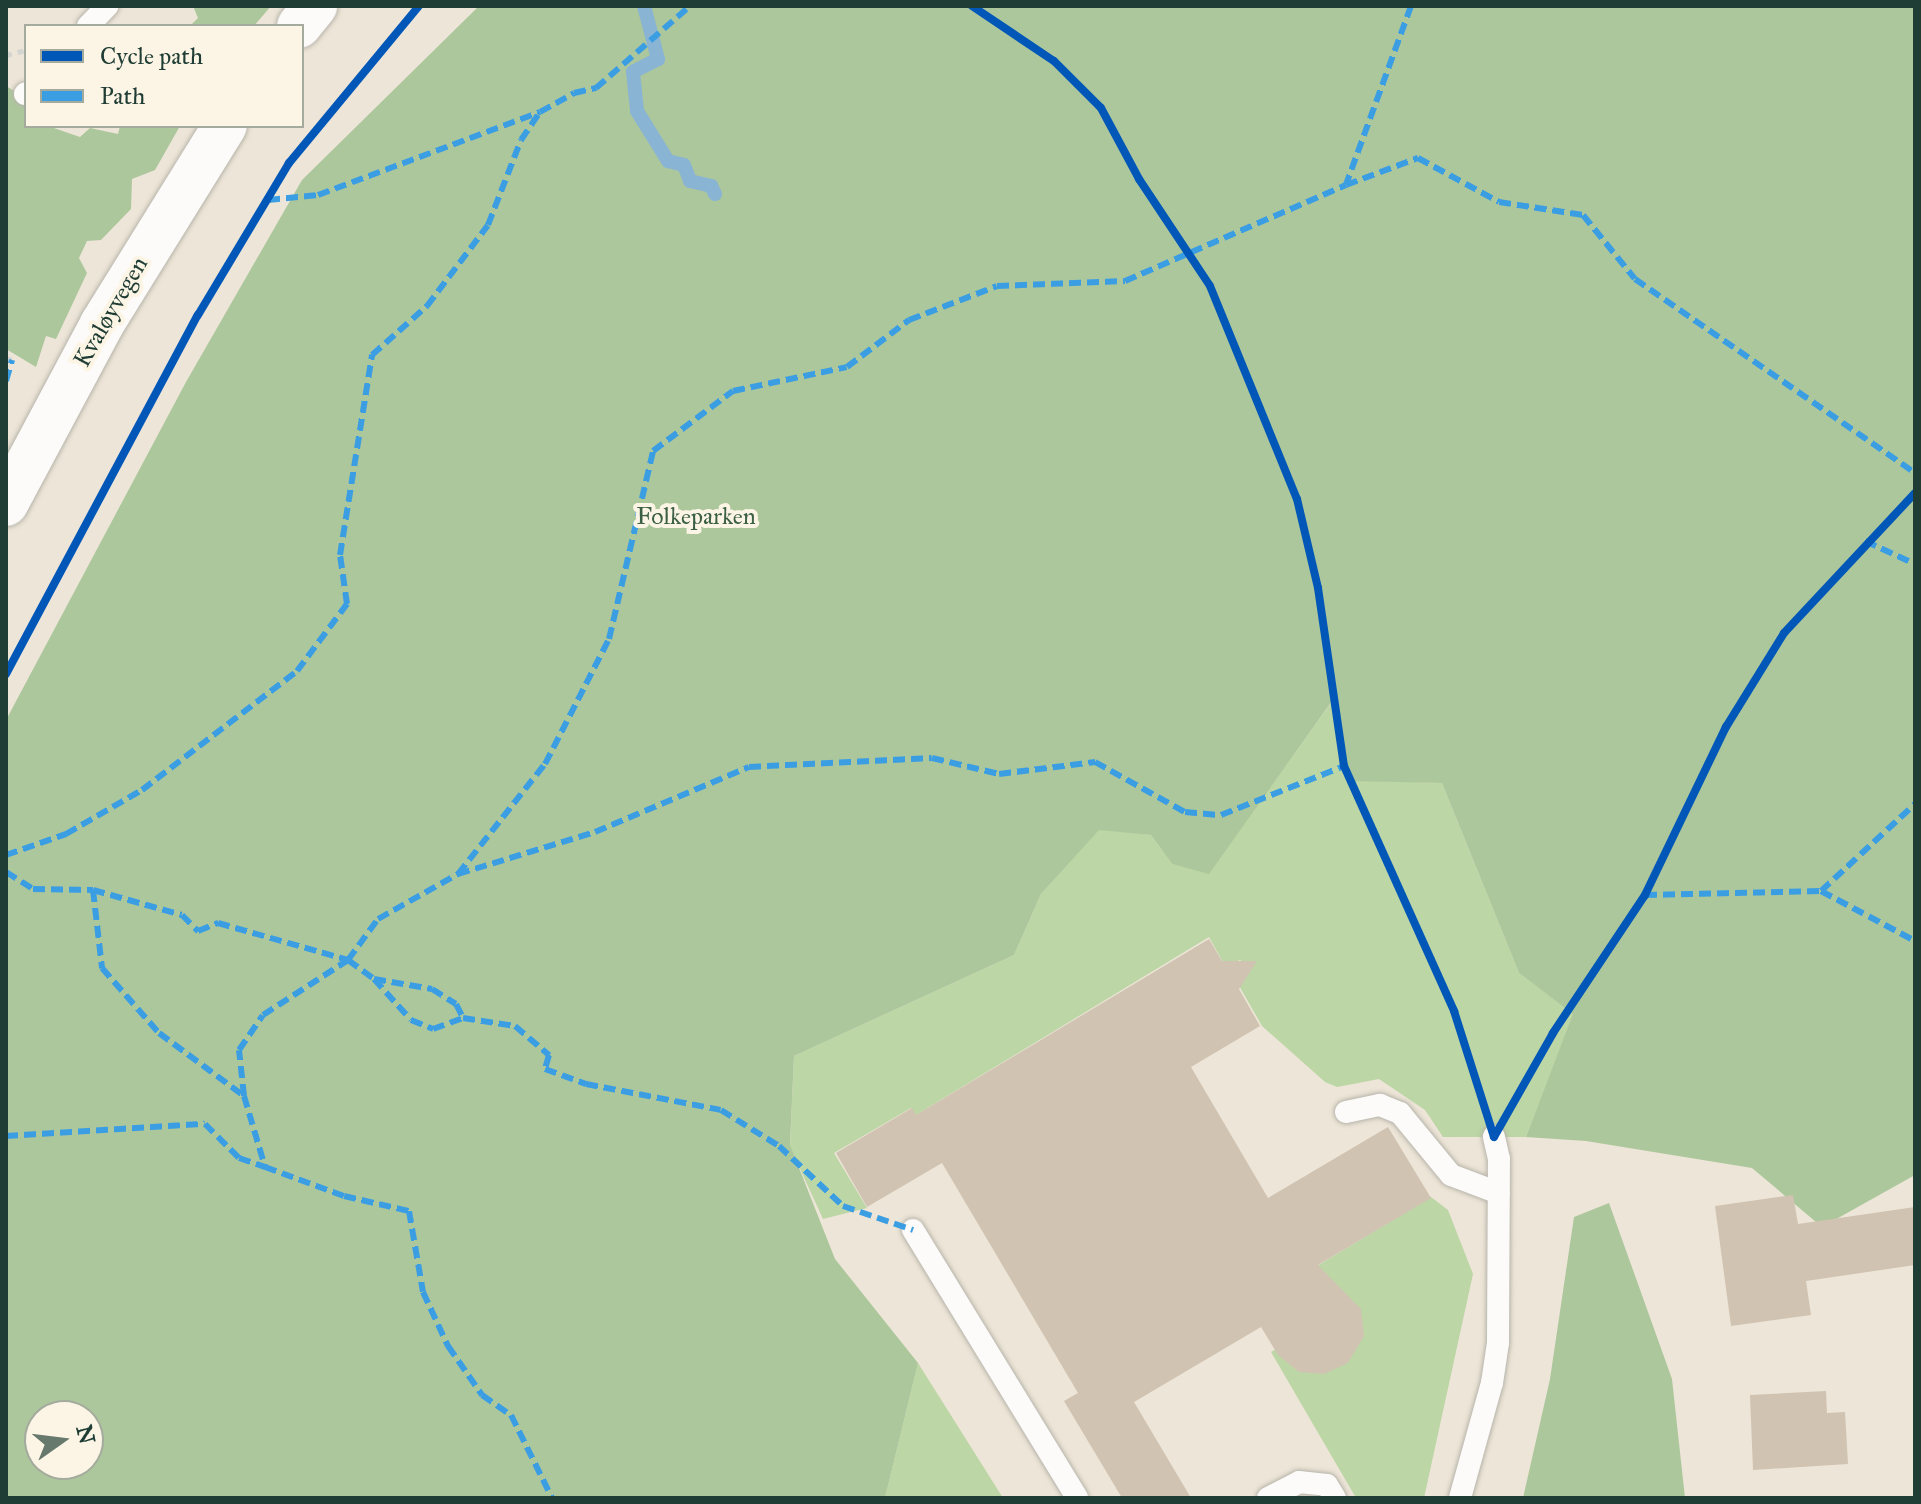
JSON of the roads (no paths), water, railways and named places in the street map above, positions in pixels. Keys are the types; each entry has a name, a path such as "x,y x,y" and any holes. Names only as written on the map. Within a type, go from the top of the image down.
{"street":[{"path":"301,24 315,6"},
{"name":"Kvaløyvegen","path":"6,504 109,312 224,128"}],"lane":[{"path":"90,24 107,6"},
{"path":"1346,1112 1380,1105 1400,1113 1451,1175 1499,1193"},
{"path":"1460,1498 1492,1383 1498,1343 1499,1193 1494,1137"},
{"path":"913,1230 1077,1498"},
{"path":"1268,1498 1299,1482 1327,1485 1335,1498"}],"waterway":[{"path":"644,6 658,59 633,72 637,111 668,161 684,165 690,181 711,186 715,194"}],"park label":[{"name":"Folkeparken","path":"696,517"}]}
